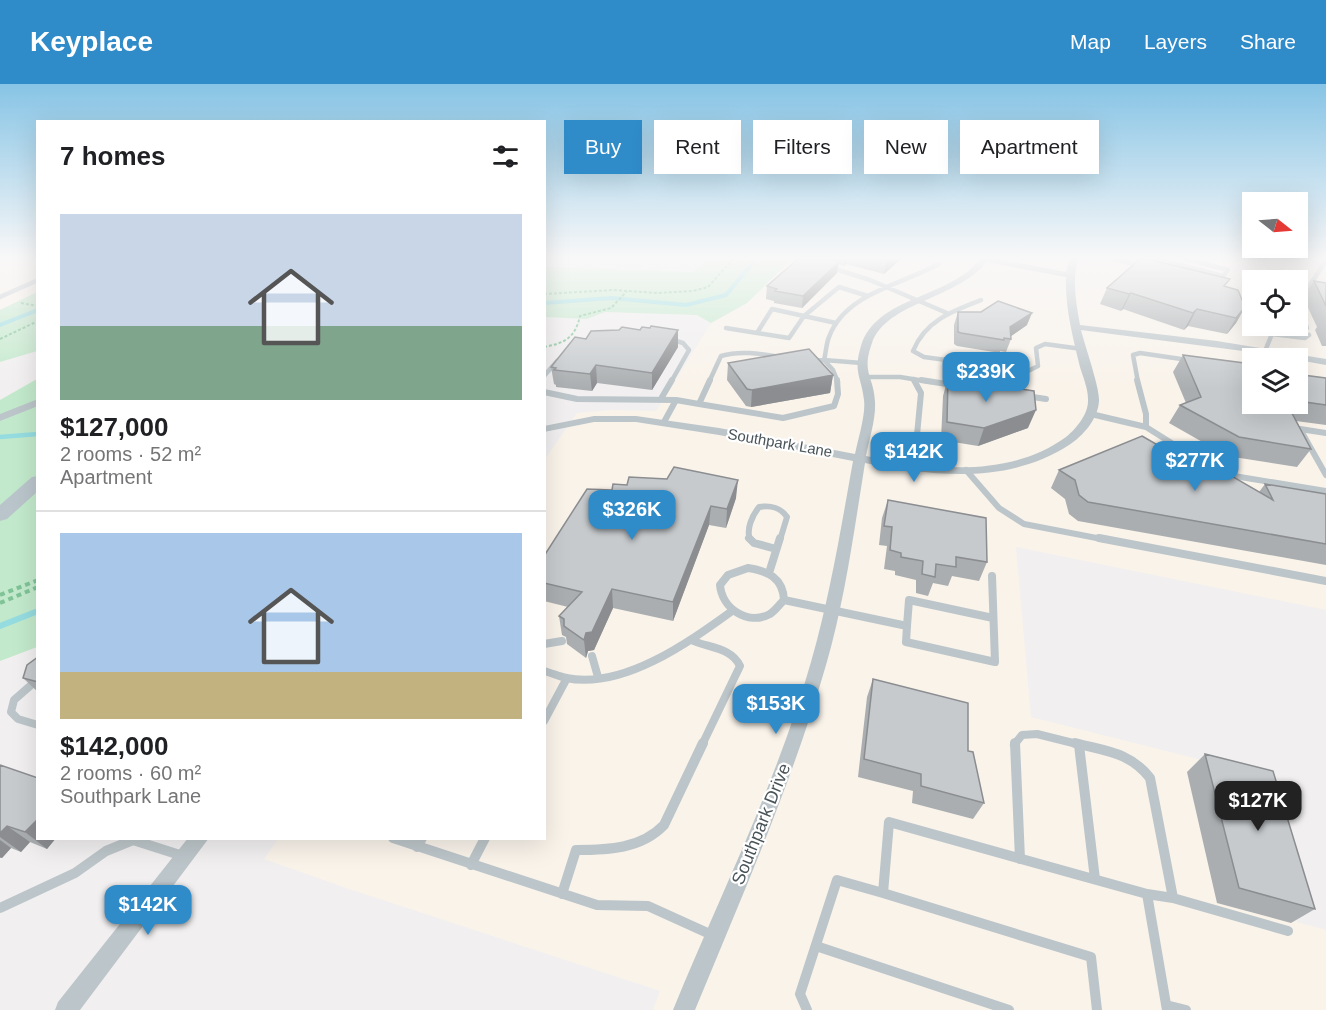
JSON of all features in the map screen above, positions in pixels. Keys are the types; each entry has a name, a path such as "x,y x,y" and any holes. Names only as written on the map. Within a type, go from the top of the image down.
{"main road":[{"path":"0,515 36,484"}],"street":[{"path":"862,363 872,332 887,318 915,302"},
{"path":"1071,302 1094,400 1091,414"},
{"path":"1077,327 1242,351"},
{"path":"1308,360 1326,362"},
{"name":"Southpark Drive","path":"684,1010 784,770 819,663 832,610 870,402 863,377 862,363"},
{"path":"0,418 36,403"},
{"name":"Southpark Lane","path":"546,429 594,419 636,419 664,422 917,469 966,470 1010,465 1047,453 1071,438 1085,425 1091,414"},
{"path":"66,1010 198,840"}],"lane":[{"path":"726,328 789,338 804,316 821,302"},
{"path":"824,360 826,340 836,323 860,302"},
{"path":"920,302 947,313"},
{"path":"975,302 947,313 933,322 917,339 913,351 924,357 1028,371 1038,366 1036,348 1045,344 1082,349"},
{"path":"757,333 772,309 836,323"},
{"path":"1283,336 1300,339 1308,336"},
{"path":"662,398 689,350 683,343 665,338"},
{"path":"699,404 721,356 726,352 808,362 824,360 862,363"},
{"path":"1146,427 1146,414 1132,359 1133,355 1140,353 1196,361"},
{"path":"546,374 560,357"},
{"path":"546,393 577,400 662,398 783,418 834,406 839,387 833,367 824,360"},
{"path":"863,377 913,379 957,386"},
{"path":"913,379 921,393 917,435"},
{"path":"1024,396 1046,399"},
{"path":"664,422 676,400"},
{"path":"1091,414 1146,427 1195,457"},
{"path":"1326,433 1300,429 1326,475"},
{"path":"1215,469 1234,476 1326,491"},
{"path":"966,470 998,508 1009,518 1024,524 1326,581"},
{"path":"769,573 777,549 787,517 776,507 759,507 755,511 747,533 749,539 754,543 777,549"},
{"path":"748,568 769,573 782,585 784,600 773,613 752,617 732,611 719,596 719,588 722,580 728,574 748,568"},
{"path":"992,576 995,662 906,642 909,600 993,618"},
{"path":"784,600 907,626"},
{"path":"546,672 567,678 598,677 634,670 664,657 732,611"},
{"path":"562,894 576,849 602,850 648,839 657,834 664,825 740,666 738,658 732,654 691,640"},
{"path":"546,644 562,641"},
{"path":"592,656 598,677"},
{"path":"546,718 567,678"},
{"path":"36,681 14,699 10,712 18,719 36,724"},
{"path":"1020,859 1014,744 1022,735 1036,734 1126,756 1141,766 1150,778 1173,898"},
{"path":"1079,745 1095,879"},
{"path":"883,893 890,822 1288,931"},
{"path":"0,908 75,873 106,851 133,840 186,856"},
{"path":"403,840 419,843 471,865 597,905 648,906 715,936"},
{"path":"471,865 484,840"},
{"path":"807,1010 800,994 837,880 1091,957 1097,1010"},
{"path":"1147,894 1166,1007 1186,1010"},
{"path":"816,946 1009,1010"}],"path":[{"path":"546,346 570,340 578,330 580,316 611,308 619,302"},
{"path":"21,303 36,306"},
{"path":"0,339 36,322"},
{"path":"0,595 36,581"},
{"path":"0,603 36,588"}],"shaded area":[{"path":"0,302 16,302 0,310"},
{"path":"748,302 1242,302 1242,336 1308,336 1308,302 1326,302 1326,610 1016,547 1031,717 1246,771 1297,922 1326,930 1326,1010 653,1010 660,991 264,859 277,840 546,840 546,458 577,413 612,410 656,411 711,323"}],"green space":[{"path":"16,302 36,302 36,351 0,362 0,310"},
{"path":"546,302 748,302 711,323 697,315 605,312 587,319 546,317"},
{"path":"36,380 36,647 0,661 0,400"}],"building":[{"path":"996,302 1001,302 1032,313 1010,327 1011,339 1004,338 1004,340 958,332 958,312 981,312"},
{"path":"1160,302 1242,302 1242,311 1236,318 1197,309 1193,313"},
{"path":"651,326 678,330 652,373 596,365 590,374 554,370 556,368 551,367 575,337 586,339 591,331 619,330 622,327 640,330 642,327 650,328"},
{"path":"809,349 833,375 752,390 747,389 728,363"},
{"path":"1183,355 1242,363 1242,414 1292,414 1311,449 1239,437 1180,405 1201,397"},
{"path":"1308,376 1326,378 1326,405 1308,402"},
{"path":"948,378 1034,391 1036,410 984,428 947,422"},
{"path":"1142,436 1173,454 1185,449 1273,500 1265,484 1326,494 1326,544 1088,502 1079,495 1075,480 1059,470"},
{"path":"674,467 738,480 727,509 711,506 673,602 612,589 592,632 586,633 584,640 564,626 564,619 559,616 582,592 546,583 546,553 587,489 612,490 613,484 627,485 629,477 667,479"},
{"path":"888,500 986,518 987,562 956,557 956,567 936,564 935,577 922,574 923,561 901,557 901,553 890,550 892,527 884,526"},
{"path":"36,658 36,681 23,678 27,665"},
{"path":"873,679 968,703 968,751 973,752 984,803 921,786 921,774 864,759"},
{"path":"1205,754 1273,771 1315,909 1239,888"},
{"path":"0,765 36,777 36,821 25,832 7,826 0,833"}],"waterway":[{"path":"546,303 555,302"},
{"path":"657,302 686,305 697,302"},
{"path":"0,325 36,311"},
{"path":"0,437 36,434"},
{"path":"0,626 36,612"}]}
